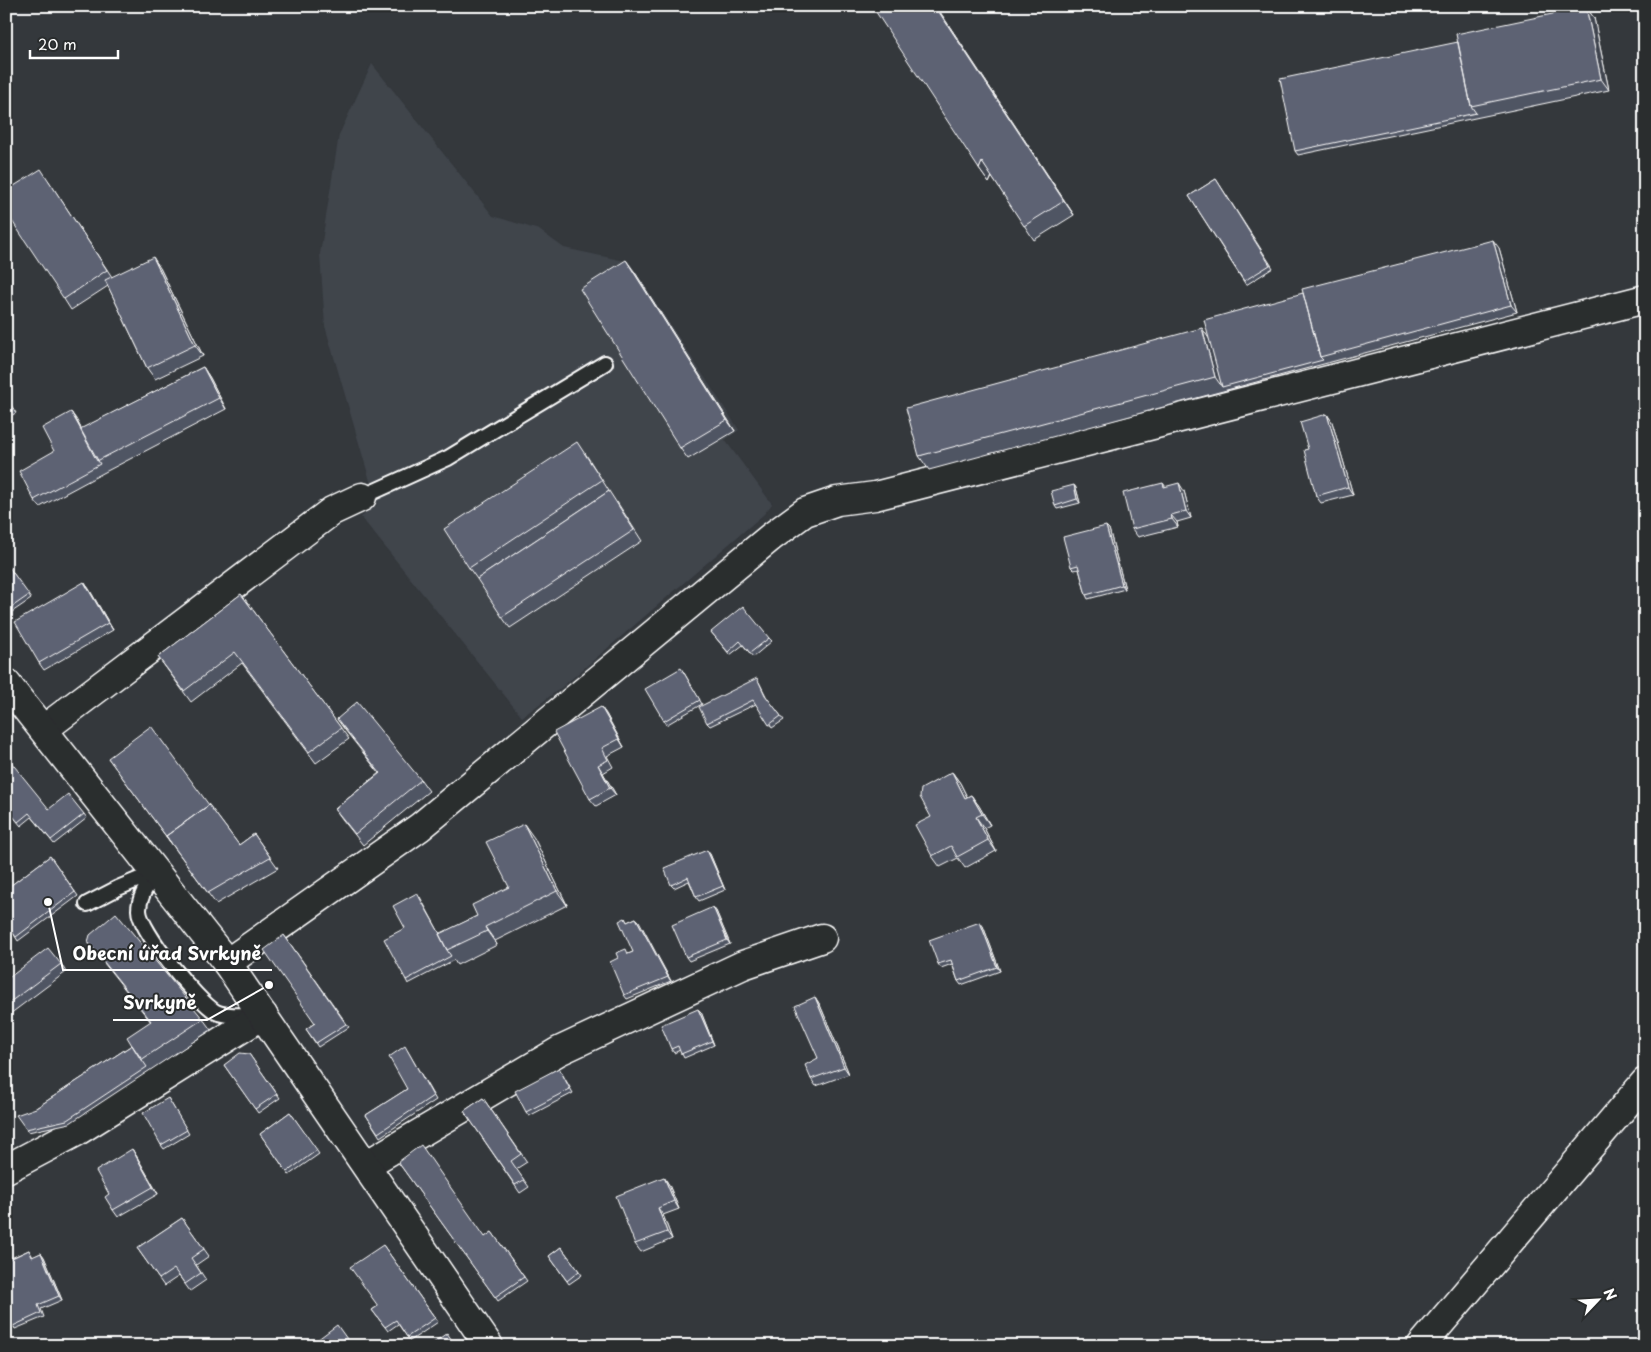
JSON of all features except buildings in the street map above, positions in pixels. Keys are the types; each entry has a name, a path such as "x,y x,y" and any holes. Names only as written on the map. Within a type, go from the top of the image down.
{"street":[{"path":"227,963 420,827 771,537 805,512 837,501 875,496 1645,299"},
{"path":"44,729 332,511 362,497"},
{"path":"6,683 227,963 489,1346"},
{"path":"366,1166 559,1051 743,965 822,938"},
{"path":"13,1158 76,1132 263,1015"},
{"path":"1421,1346 1645,1082"}],"lane":[{"path":"362,497 448,458 605,363"},
{"path":"87,904 156,872"},
{"path":"156,872 140,898 138,912 148,933 178,975 206,1005 218,1013 263,1015"}],"shaded area":[{"path":"372,64 493,216 539,230 564,248 629,262 739,430 725,440 772,504 764,514 561,688 522,717 361,517 377,505 325,326 320,254 339,135"}],"place":[{"name":"Obecní úřad Svrkyně","path":"48,902"},
{"name":"Svrkyně","path":"269,985"}]}
